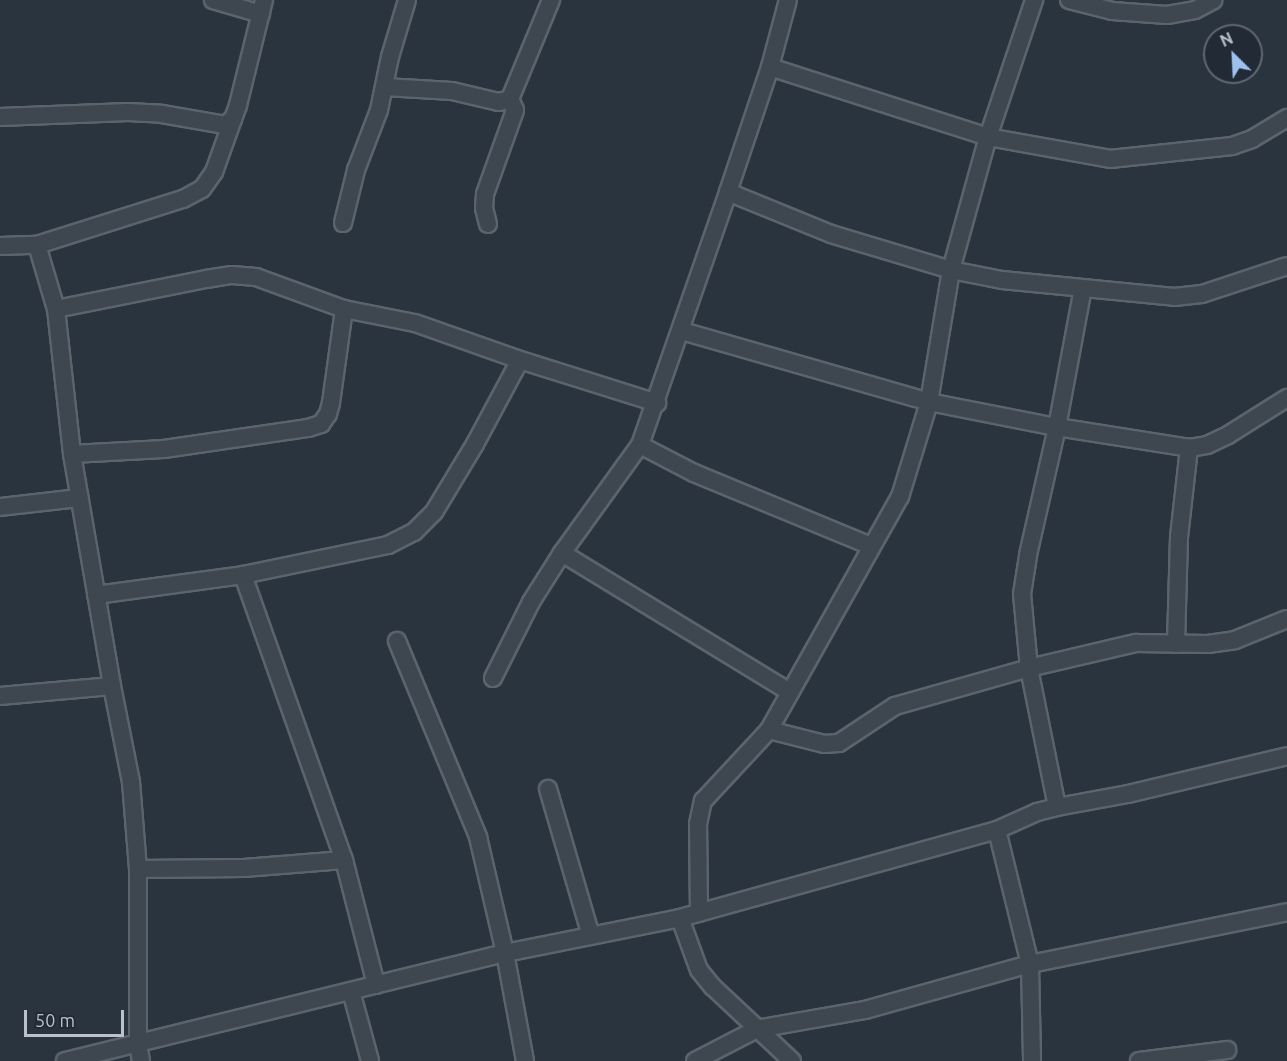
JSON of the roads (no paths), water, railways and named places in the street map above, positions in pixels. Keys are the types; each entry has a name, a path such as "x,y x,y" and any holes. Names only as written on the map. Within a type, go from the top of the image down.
{"street":[{"path":"0,246 37,245 183,199 202,189 214,172 233,119 262,7 213,0"},
{"path":"343,223 356,170 385,87 390,57 407,0"},
{"path":"488,224 484,208 485,195 515,110 510,99 551,0"},
{"path":"493,678 531,602 562,554 640,445 682,331 770,67 788,0"},
{"path":"699,913 698,824 703,801 769,730 900,497 929,402 951,270 988,137 1034,0"},
{"path":"1069,0 1112,11 1142,15 1167,15 1192,5 1214,0"},
{"path":"770,67 988,137 1110,159 1130,159 1232,146 1252,139 1287,118"},
{"path":"385,87 452,91 500,102 510,99"},
{"path":"0,117 128,112 162,114 214,125 225,125 233,119"},
{"path":"728,192 831,234 951,270 1002,280 1174,297 1202,294 1287,266"},
{"path":"37,245 56,309 72,454 131,782 138,869 140,1053"},
{"path":"56,309 232,274 256,277 344,309 415,323 520,360 657,403"},
{"path":"1057,807 1029,668 1022,594 1028,555 1058,427 1083,288"},
{"path":"72,454 164,449 309,428 321,423 328,414 331,403 344,309"},
{"path":"682,331 929,402 1058,427 1190,448 1208,445 1287,398"},
{"path":"96,595 243,575 388,544 414,532 440,502 475,444 520,360"},
{"path":"640,445 694,473 871,546"},
{"path":"1176,644 1179,537 1190,448"},
{"path":"0,507 79,498"},
{"path":"562,554 790,692"},
{"path":"243,575 344,860 376,985"},
{"path":"769,730 824,744 838,742 895,706 1029,668 1136,643 1208,644 1235,640 1287,619"},
{"path":"397,641 478,837 506,953 525,1061"},
{"path":"0,696 112,686"},
{"path":"65,1061 140,1053 351,991 506,953 699,913 997,830 1037,812 1128,794 1287,756"},
{"path":"548,789 591,936"},
{"path":"997,830 1030,964 1032,1061"},
{"path":"138,869 244,868 344,860"},
{"path":"695,1061 757,1029 865,1010 1030,964 1287,912"},
{"path":"680,918 699,970 792,1061"},
{"path":"351,991 370,1061"},
{"path":"1139,1061 1227,1050"}]}
